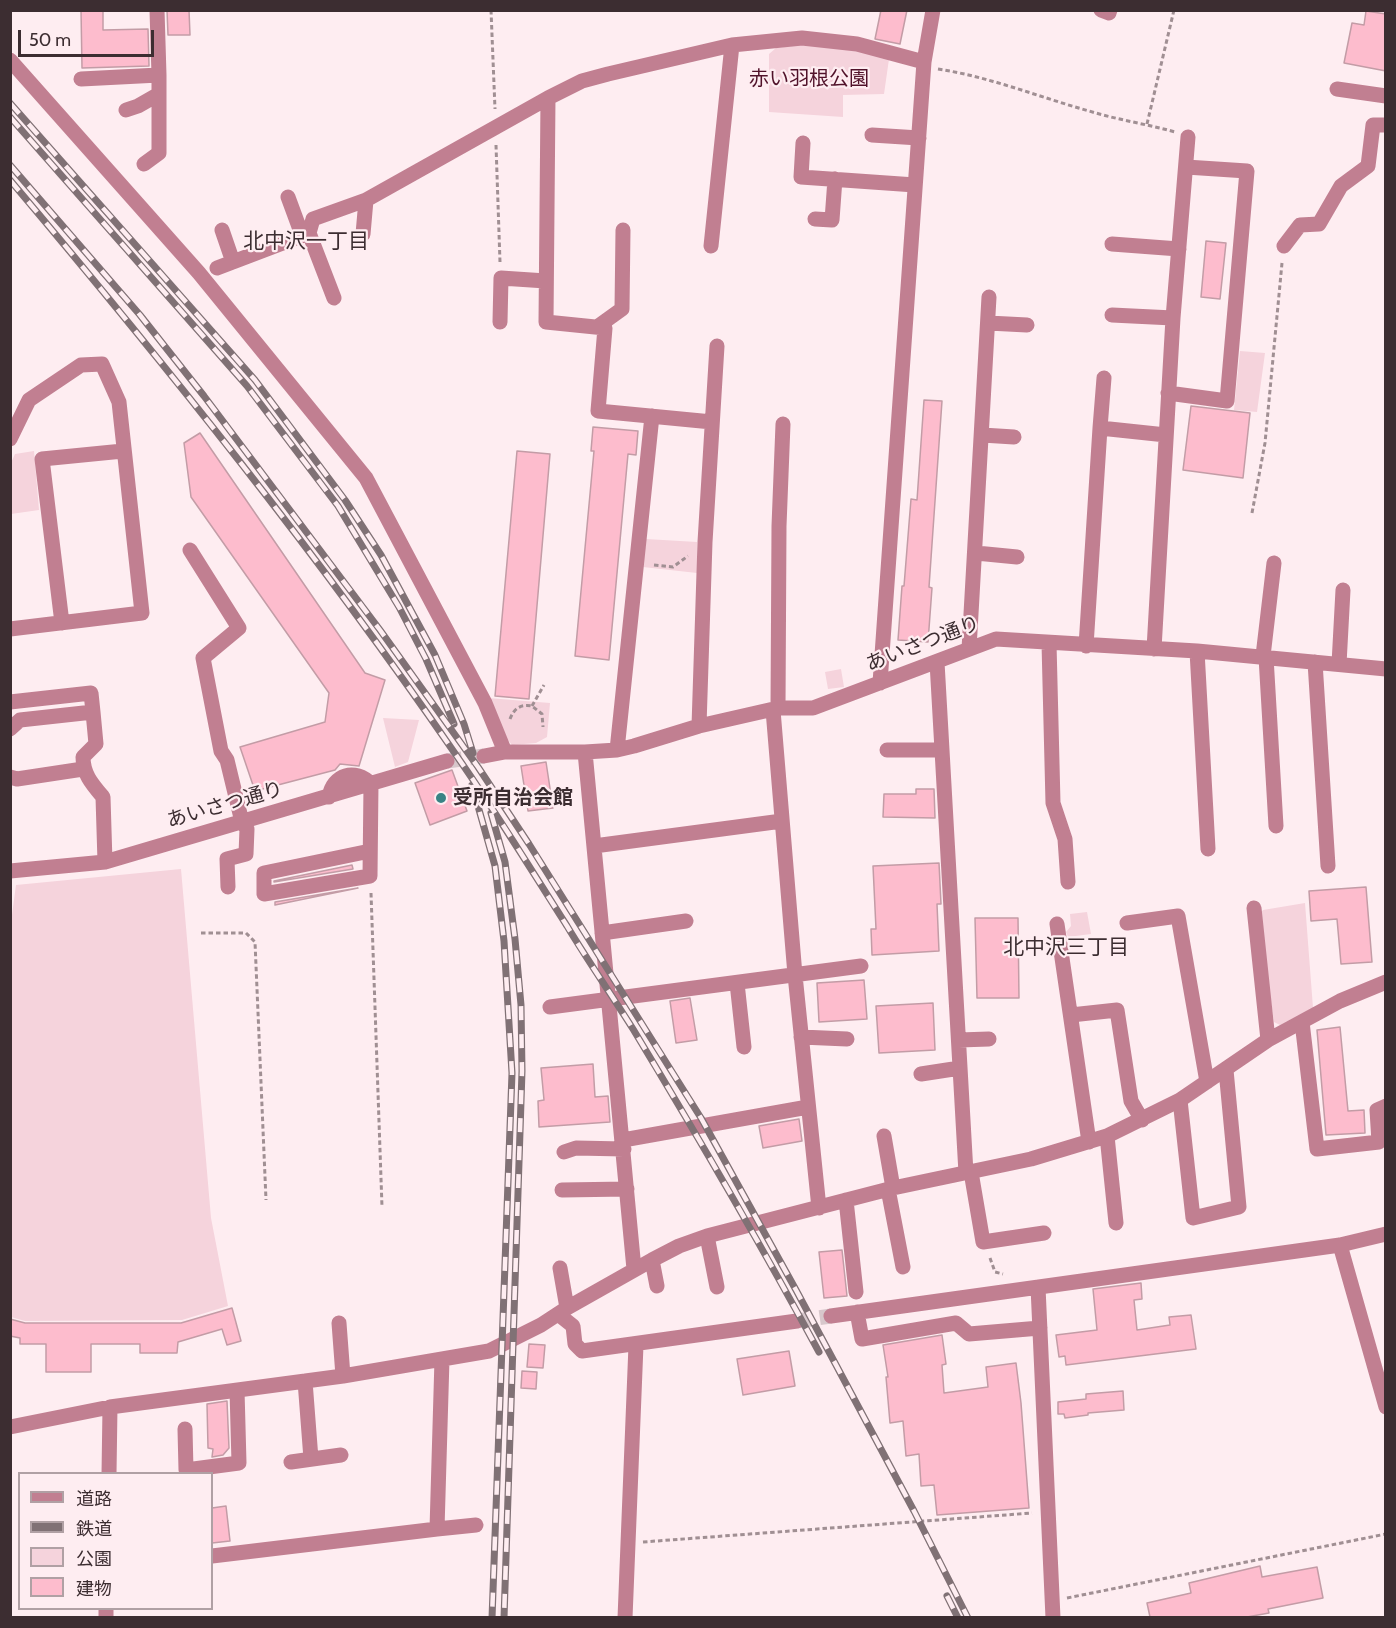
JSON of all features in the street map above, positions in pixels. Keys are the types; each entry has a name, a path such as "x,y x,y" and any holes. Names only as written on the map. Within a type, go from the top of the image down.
{"street":[{"path":"144,164 159,153 157,10"},
{"path":"880,683 924,62 933,10"},
{"path":"1101,10 1109,13 1110,10"},
{"path":"217,268 305,234 313,219 366,200 409,174 582,81 732,45 802,38 857,44 924,62"},
{"path":"711,246 732,45"},
{"path":"10,60 199,273 366,478 485,703 505,752"},
{"path":"81,79 159,75"},
{"path":"1337,89 1386,96"},
{"path":"126,110 159,94"},
{"path":"548,98 546,322 605,328 598,411 712,422"},
{"path":"1284,246 1300,225 1318,224 1341,186 1368,166 1373,124 1386,125"},
{"path":"872,135 919,138"},
{"path":"1154,650 1168,393 1188,137"},
{"path":"803,143 801,177 915,185"},
{"path":"1168,393 1227,401 1247,165 1186,167"},
{"path":"815,219 832,220 835,179"},
{"path":"288,197 334,298"},
{"path":"363,234 366,200"},
{"path":"222,230 233,262"},
{"path":"597,327 622,309 623,230"},
{"path":"1112,244 1179,249"},
{"path":"500,322 501,278 546,281"},
{"path":"969,649 989,297"},
{"path":"1112,315 1173,318"},
{"path":"988,322 1027,325"},
{"path":"699,726 705,543 717,346"},
{"path":"10,439 29,400 81,365 102,364 119,402 142,613 10,629"},
{"path":"1086,646 1104,378"},
{"path":"617,750 652,416"},
{"path":"783,424 776,709 782,820 795,975 819,1208"},
{"path":"1100,428 1166,435"},
{"path":"982,435 1014,437"},
{"path":"62,623 42,459 123,451"},
{"path":"190,550 239,628 203,658 221,751 227,760 242,822 247,829 246,854 227,859 228,887"},
{"path":"976,554 1017,557"},
{"path":"1274,563 1265,656 1276,826"},
{"path":"1339,664 1343,590"},
{"name":"あいさつ通り","path":"484,756 505,752 617,750 699,726 776,709 813,708 996,639 1265,656 1386,669"},
{"path":"1049,643 1053,803 1065,839 1068,882"},
{"path":"1197,651 1208,849"},
{"path":"937,662 958,1040 968,1172 983,1242 1044,1233"},
{"path":"1315,662 1328,866"},
{"path":"93,712 15,725 14,702 91,693 93,712 96,744 83,757 83,769 103,796 105,862"},
{"path":"887,750 942,750"},
{"path":"585,752 634,1269"},
{"name":"あいさつ通り","path":"10,871 105,862 447,761"},
{"path":"10,777 17,779 83,769"},
{"path":"370,851 264,873 264,894 370,876 371,784"},
{"path":"594,846 782,820"},
{"path":"1254,908 1268,1040"},
{"path":"1127,923 1178,915 1207,1082"},
{"path":"602,933 686,921"},
{"path":"1057,924 1089,1142"},
{"path":"550,1007 861,966"},
{"path":"10,1427 110,1407 343,1376 489,1351 634,1269 679,1246 707,1236 890,1188 1031,1159 1107,1136 1180,1100 1268,1040 1340,1002 1386,982"},
{"path":"737,984 744,1047"},
{"path":"1071,1016 1117,1011 1131,1101 1142,1120"},
{"path":"1302,1022 1317,1149 1379,1142 1377,1110 1386,1106"},
{"path":"801,1037 847,1039"},
{"path":"958,1040 989,1039"},
{"path":"921,1074 960,1068"},
{"path":"1180,1100 1193,1218 1239,1207 1226,1070"},
{"path":"564,1152 576,1148 623,1145 808,1107"},
{"path":"884,1136 903,1268"},
{"path":"1107,1136 1116,1223"},
{"path":"562,1190 627,1189"},
{"path":"846,1200 856,1292"},
{"path":"831,1316 1340,1245 1386,1233"},
{"path":"707,1236 717,1287"},
{"path":"1340,1245 1386,1407"},
{"path":"652,1260 657,1286"},
{"path":"560,1268 562,1311 573,1326 575,1344 582,1351 797,1321"},
{"path":"1038,1287 1053,1617"},
{"path":"857,1312 862,1339 956,1323 969,1334 1040,1329"},
{"path":"339,1323 343,1376"},
{"path":"625,1617 636,1345"},
{"path":"437,1529 442,1359"},
{"path":"304,1381 311,1459"},
{"path":"185,1429 186,1470 239,1463 237,1390"},
{"path":"109,1472 110,1407"},
{"path":"291,1462 341,1455"},
{"path":"213,1556 476,1525"}],"path":[{"path":"491,10 501,278"},
{"path":"1147,124 1174,10"},
{"path":"924,62 929,67 968,73 1092,112 1147,124 1188,137"},
{"path":"1252,513 1264,443 1284,246"},
{"path":"637,563 673,567 705,543"},
{"path":"532,706 544,685"},
{"path":"510,723 511,716 519,706 532,706 542,714 543,727"},
{"path":"370,876 382,1207"},
{"path":"201,933 246,933 255,942 266,1200"},
{"path":"994,1268 995,1272 1005,1275"},
{"path":"627,1543 1048,1512"},
{"path":"1052,1600 1386,1534"}],"green space":[{"name":"赤い羽根公園","path":"807,44 851,48 889,59 884,94 843,95 843,117 769,112 769,54 776,48"},
{"path":"1240,351 1265,353 1257,412 1234,410"},
{"path":"34,451 39,510 11,514 10,465 15,454"},
{"path":"646,539 697,542 697,573 643,567"},
{"path":"841,669 844,687 828,689 825,672"},
{"path":"488,698 550,703 547,737 536,743 512,745 503,734"},
{"path":"383,718 419,720 408,762 395,767"},
{"path":"181,869 211,1218 228,1306 182,1320 25,1321 11,1317 10,930 16,885"},
{"path":"1305,903 1313,1008 1280,1025 1274,1022 1258,916 1263,910"},
{"path":"1087,912 1091,934 1068,937 1066,932 1071,926 1070,914"}],"building":[{"path":"81,10 103,10 103,30 148,29 149,66 82,68"},
{"path":"167,10 189,10 190,35 168,35"},
{"path":"881,10 907,10 900,44 875,39"},
{"path":"1366,11 1386,14 1386,71 1344,63 1352,23 1364,25"},
{"path":"1206,241 1226,243 1220,299 1201,297"},
{"path":"924,400 942,401 929,587 932,588 928,642 898,640 911,499 917,500"},
{"path":"1191,406 1250,413 1243,478 1183,470"},
{"path":"593,427 638,431 636,455 628,454 609,660 575,656 594,451 591,451"},
{"path":"200,433 365,673 385,680 359,766 340,764 335,770 255,791 240,747 325,722 329,693 191,497 184,443"},
{"path":"517,451 550,454 529,699 495,696"},
{"path":"546,762 553,808 528,811 521,766"},
{"path":"452,770 467,811 430,825 415,783"},
{"path":"916,789 934,789 935,818 883,817 884,794 916,794"},
{"path":"939,863 941,904 937,904 939,951 872,955 871,929 876,929 873,866"},
{"path":"352,865 353,869 274,882 274,881"},
{"path":"1366,887 1372,962 1341,964 1337,919 1311,921 1309,891"},
{"path":"358,888 275,905 275,902"},
{"path":"975,918 1018,918 1019,998 977,998"},
{"path":"864,980 867,1019 819,1022 817,983"},
{"path":"690,998 697,1040 676,1043 670,1001"},
{"path":"933,1003 935,1050 879,1053 876,1006"},
{"path":"1340,1027 1348,1111 1364,1110 1365,1133 1326,1135 1317,1030"},
{"path":"593,1064 595,1097 608,1096 610,1122 539,1127 538,1101 544,1100 541,1068"},
{"path":"799,1119 802,1141 763,1148 759,1126"},
{"path":"842,1250 847,1296 824,1298 819,1252"},
{"path":"1141,1283 1142,1299 1134,1300 1137,1330 1170,1325 1169,1317 1191,1315 1196,1349 1066,1365 1065,1356 1059,1357 1056,1335 1097,1330 1093,1289"},
{"path":"232,1308 241,1341 227,1345 222,1329 178,1342 177,1353 140,1353 140,1344 91,1344 91,1372 46,1372 46,1344 20,1344 20,1338 10,1336 10,1319 25,1323 181,1323"},
{"path":"942,1335 946,1364 942,1365 944,1393 988,1387 986,1367 1016,1363 1029,1508 937,1515 934,1485 921,1486 919,1454 906,1456 903,1421 890,1423 886,1377 888,1377 883,1345"},
{"path":"529,1344 545,1345 543,1368 527,1367"},
{"path":"789,1351 795,1386 743,1395 737,1359"},
{"path":"522,1371 537,1372 536,1389 521,1388"},
{"path":"1123,1391 1124,1410 1088,1413 1088,1415 1065,1418 1064,1414 1058,1414 1058,1402 1086,1399 1086,1394"},
{"path":"227,1401 229,1448 223,1455 212,1457 213,1449 208,1448 207,1404"},
{"path":"226,1506 230,1541 213,1543 213,1508"},
{"path":"1260,1566 1262,1577 1317,1567 1323,1598 1268,1609 1269,1613 1247,1617 1150,1617 1147,1603 1191,1593 1189,1583"}],"tunnel":[{"path":"447,761 484,756"},
{"path":"797,1321 831,1316"}],"railway":[{"path":"10,103 255,380 345,500 381,555 435,655 464,724 473,753"},
{"path":"10,117 247,386 338,506 399,607 426,659 454,724"},
{"path":"10,165 140,315 204,396 380,630 478,767 529,844 701,1118 796,1290 914,1511 968,1618"},
{"path":"10,180 126,319 294,532 469,773 633,1029 728,1189 819,1352"},
{"path":"472,785 495,866 504,941 512,1073 492,1618"},
{"path":"491,813 505,862 521,1005 522,1071 504,1618"},
{"path":"947,1596 958,1618"}],"place":[{"name":"受所自治会館","path":"441,798"}],"district":[{"name":"北中沢一丁目","path":"306,242"},
{"name":"北中沢三丁目","path":"1066,948"}]}
